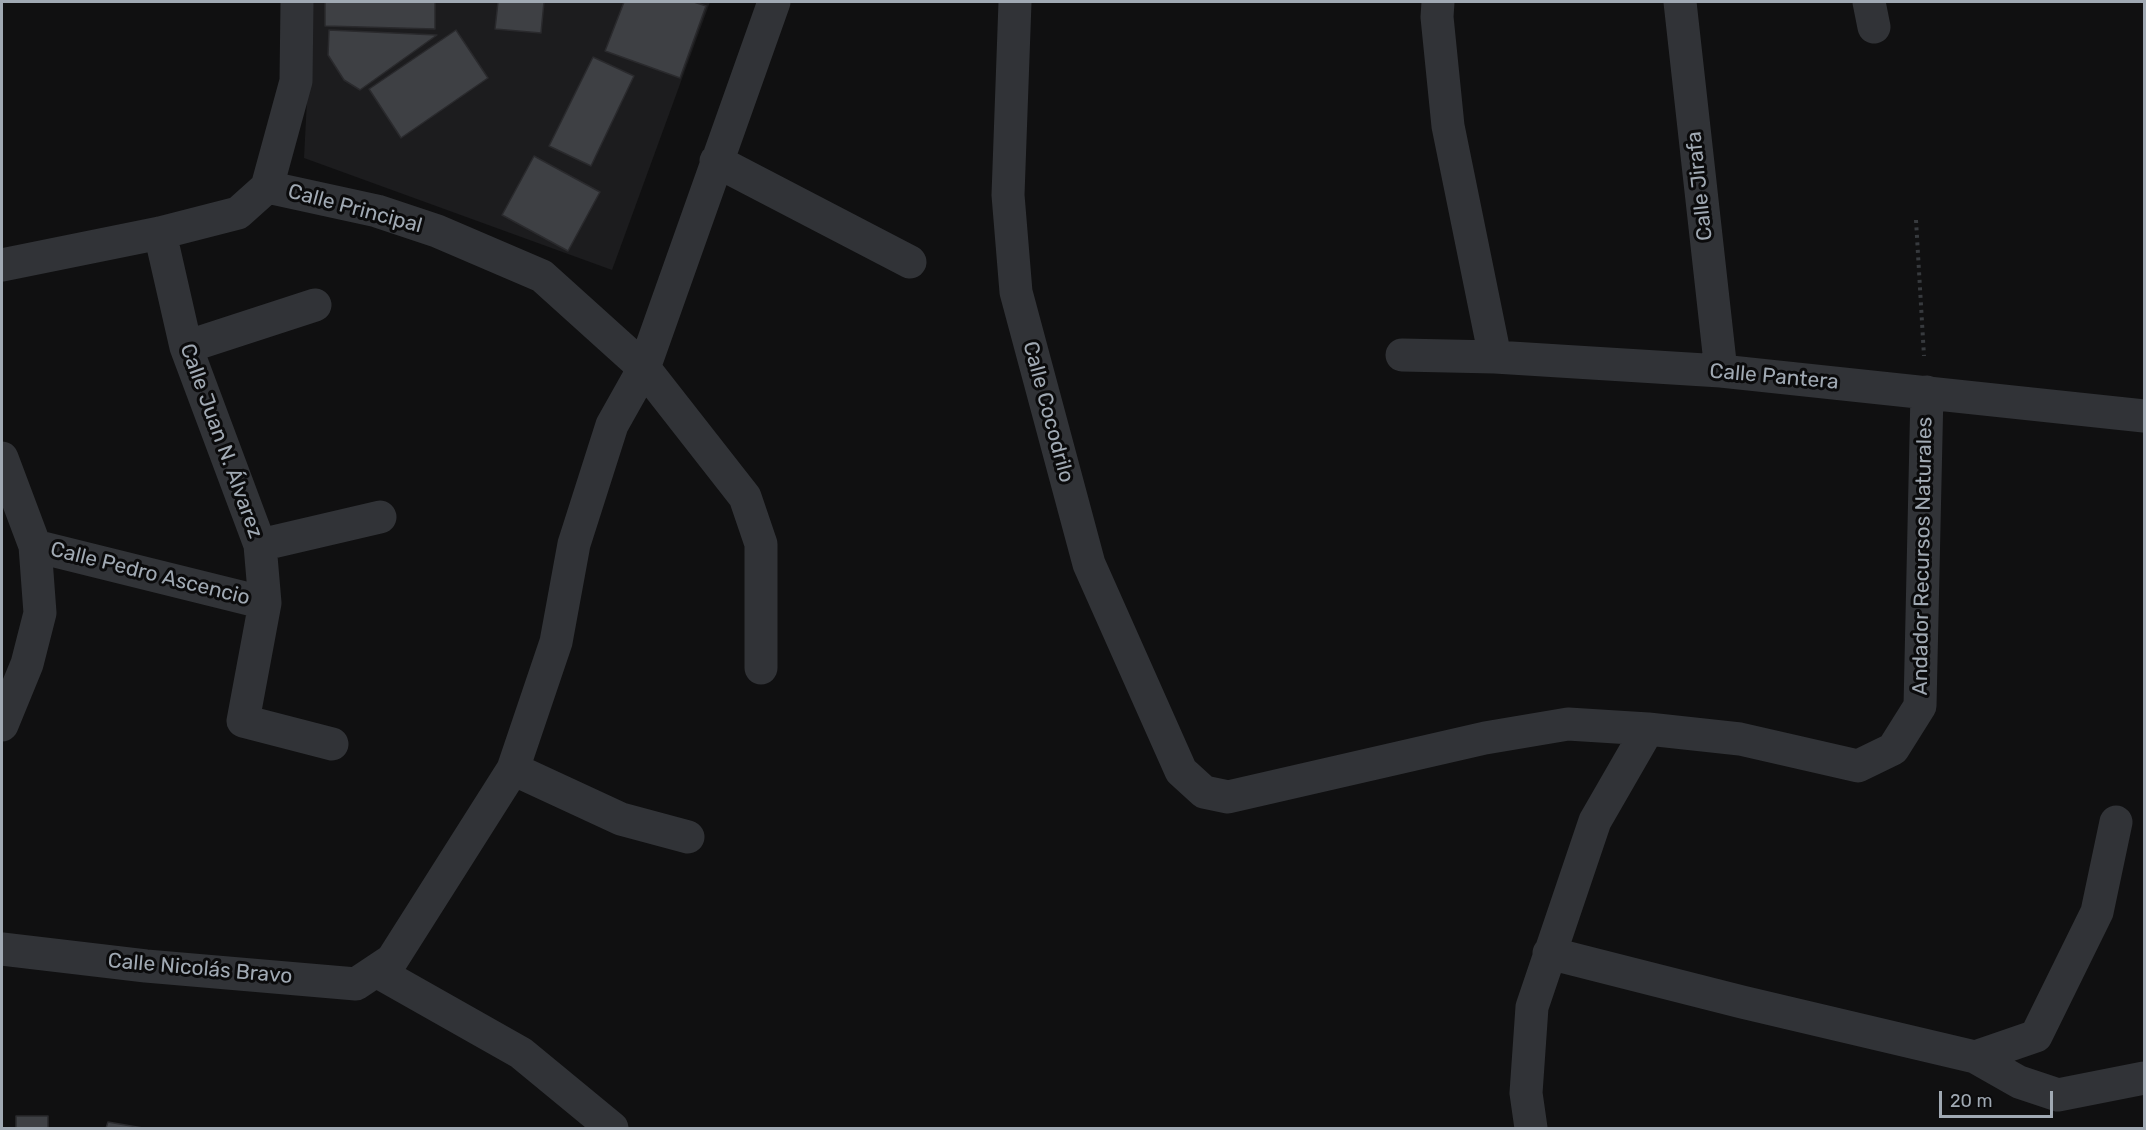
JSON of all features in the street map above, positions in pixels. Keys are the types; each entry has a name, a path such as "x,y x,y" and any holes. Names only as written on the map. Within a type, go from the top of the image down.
{"street":[{"path":"267,187 296,81 297,2"},
{"path":"612,1128 521,1053 384,965 513,769 556,642 574,544 612,425 644,368 774,2"},
{"name":"Calle Cocodrilo","path":"1015,2 1008,195 1016,292 1089,564 1181,771 1204,792 1228,798 1485,738 1568,724 1648,729"},
{"path":"1438,2 1437,17 1448,126 1495,357"},
{"name":"Calle Jirafa","path":"1680,2 1721,371"},
{"path":"716,161 910,262"},
{"name":"Calle Principal","path":"2,265 160,233 238,213 267,187 377,211 427,228 542,276 644,368 745,497 761,544 761,668"},
{"name":"Calle Juan N. Álvarez","path":"160,233 186,347 260,545 265,603 243,721 332,744"},
{"path":"186,347 315,305"},
{"name":"Calle Pantera","path":"1402,355 1495,357 1721,371 2145,416"},
{"name":"Andador Recursos Naturales","path":"1648,729 1740,739 1858,766 1893,749 1920,706 1927,392"},
{"path":"2,458 35,546 40,613 27,664 2,725"},
{"path":"260,545 380,517"},
{"name":"Calle Pedro Ascencio","path":"35,546 265,603"},
{"path":"1531,1128 1526,1093 1532,1006 1595,821 1648,729"},
{"path":"513,769 621,819 688,837"},
{"path":"1975,1056 2036,1036 2097,912 2116,822"},
{"name":"Calle Nicolás Bravo","path":"2,949 146,966 356,984 384,965"},
{"path":"1549,953 1975,1056 2019,1082 2058,1095 2145,1078"}],"path":[{"path":"1916,219 1927,392"}],"shaded area":[{"path":"312,2 710,2 612,270 304,158"}],"building":[{"path":"325,2 435,2 435,29 325,26"},
{"path":"498,2 544,2 541,33 495,29"},
{"path":"624,2 694,2 706,6 680,78 605,51"},
{"path":"329,30 437,35 360,90 344,80 328,55"},
{"path":"456,30 488,78 401,138 369,89"},
{"path":"593,57 634,76 591,166 549,146"},
{"path":"534,156 600,192 568,251 502,215"},
{"path":"16,1116 48,1116 48,1128 16,1128"},
{"path":"108,1122 143,1128 106,1128"}]}
